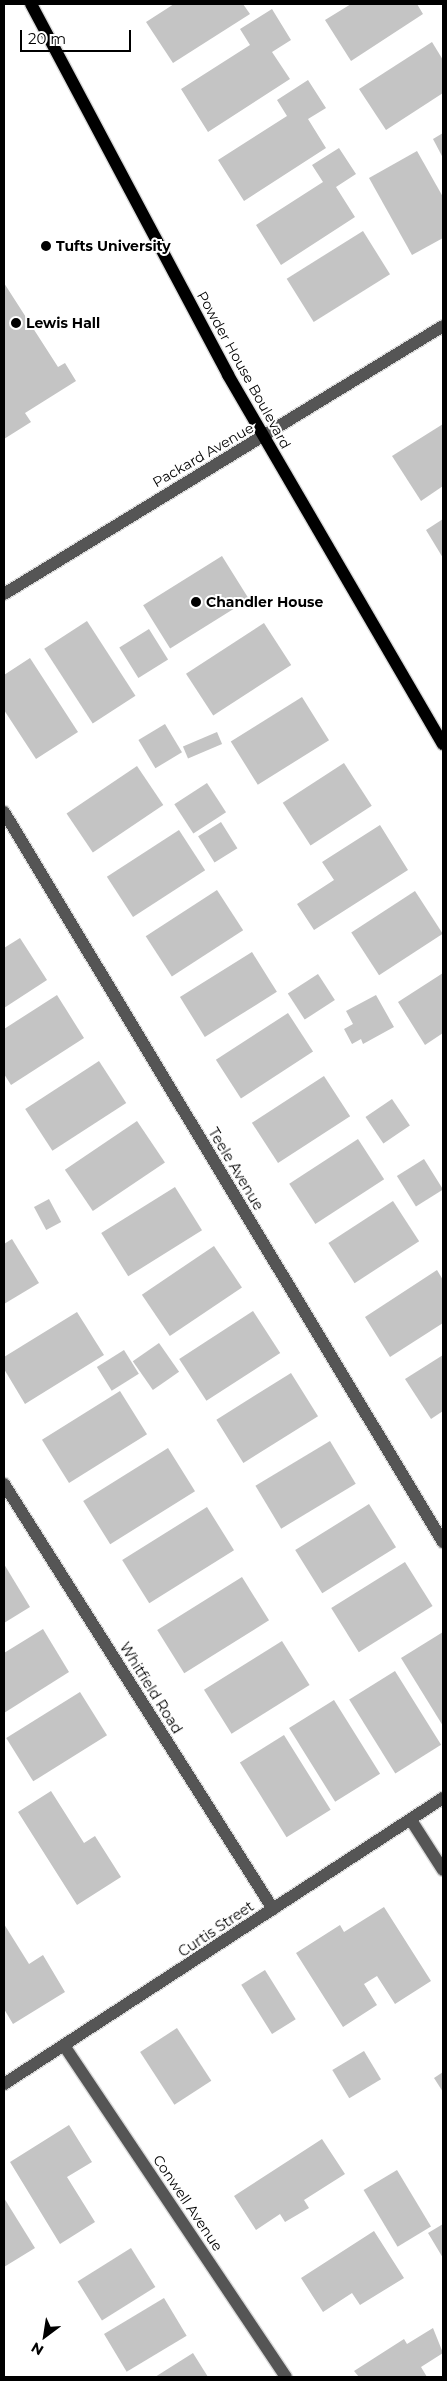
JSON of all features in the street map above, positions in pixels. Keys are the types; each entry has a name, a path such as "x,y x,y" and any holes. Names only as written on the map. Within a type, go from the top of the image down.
{"main road":[{"name":"Powder House Boulevard","path":"31,4 264,437 443,744"}],"street":[{"name":"Packard Avenue","path":"4,594 443,326"},
{"name":"Teele Avenue","path":"4,812 443,1542"},
{"name":"Whitfield Road","path":"4,1484 273,1909"},
{"name":"Curtis Street","path":"4,2084 65,2047 443,1798"},
{"path":"411,1820 443,1870"},
{"name":"Conwell Avenue","path":"65,2047 286,2377"}],"building":[{"path":"174,4 243,4 250,14 173,63 146,22"},
{"path":"351,4 417,4 423,14 351,61 325,20"},
{"path":"272,9 291,40 272,52 290,79 208,132 181,89 250,45 240,29"},
{"path":"432,42 443,60 443,93 386,130 359,89"},
{"path":"308,80 326,108 308,119 326,148 244,201 218,160 287,116 277,100"},
{"path":"443,133 443,158 433,139"},
{"path":"339,148 356,174 336,187 355,217 281,265 256,225 323,182 312,165"},
{"path":"417,151 443,197 443,238 412,255 369,178"},
{"path":"363,231 390,274 314,322 287,279"},
{"name":"Lewis Hall","path":"4,283 58,367 65,363 76,381 25,413 31,422 4,439"},
{"path":"443,424 443,486 421,501 392,456"},
{"path":"443,519 443,558 426,530"},
{"name":"Chandler House","path":"222,556 249,599 170,649 143,605"},
{"path":"87,621 135,696 93,723 44,649"},
{"path":"264,623 291,665 213,716 186,674"},
{"path":"149,629 168,660 138,678 119,648"},
{"path":"30,658 78,732 36,759 4,710 4,675"},
{"path":"302,697 329,740 258,785 231,742"},
{"path":"165,724 182,752 155,768 138,740"},
{"path":"217,732 222,744 188,758 183,746"},
{"path":"344,763 372,806 311,846 283,803"},
{"path":"137,766 163,805 93,852 67,814"},
{"path":"207,783 226,812 193,834 174,804"},
{"path":"221,822 237,848 215,863 198,836"},
{"path":"380,825 408,870 314,930 297,904 334,880 322,862"},
{"path":"179,830 205,870 133,917 107,877"},
{"path":"217,890 243,930 172,977 146,936"},
{"path":"415,891 443,934 379,975 351,932"},
{"path":"20,938 47,980 4,1008 4,948"},
{"path":"252,952 277,992 205,1037 180,997"},
{"path":"443,973 443,1033 425,1045 398,1002"},
{"path":"318,974 335,1000 305,1020 288,994"},
{"path":"57,995 84,1038 11,1085 4,1074 4,1029"},
{"path":"376,995 394,1027 363,1044 361,1039 352,1044 344,1029 353,1024 346,1011"},
{"path":"288,1013 313,1052 241,1098 216,1060"},
{"path":"99,1061 126,1103 52,1151 25,1109"},
{"path":"324,1076 350,1116 278,1163 252,1123"},
{"path":"392,1099 410,1126 383,1143 365,1117"},
{"path":"137,1121 165,1162 93,1211 65,1170"},
{"path":"358,1139 384,1179 315,1224 289,1184"},
{"path":"424,1159 443,1190 416,1206 397,1176"},
{"path":"175,1187 202,1230 128,1276 101,1233"},
{"path":"49,1199 61,1222 46,1230 34,1207"},
{"path":"393,1201 419,1241 355,1283 328,1243"},
{"path":"12,1239 39,1283 4,1304 4,1244"},
{"path":"214,1246 242,1287 170,1336 142,1295"},
{"path":"437,1270 443,1280 443,1323 390,1357 365,1317"},
{"path":"253,1311 280,1353 206,1401 179,1359"},
{"path":"77,1312 104,1355 25,1404 4,1369 4,1357"},
{"path":"159,1343 179,1372 153,1390 133,1361"},
{"path":"124,1350 139,1374 112,1391 97,1367"},
{"path":"443,1355 443,1411 431,1419 405,1379"},
{"path":"291,1373 318,1416 243,1463 216,1420"},
{"path":"120,1391 147,1434 69,1483 42,1440"},
{"path":"330,1441 356,1484 281,1529 255,1486"},
{"path":"168,1448 195,1491 110,1544 83,1501"},
{"path":"369,1504 396,1547 322,1593 295,1550"},
{"path":"207,1507 234,1550 149,1603 122,1560"},
{"path":"405,1562 433,1606 359,1652 331,1608"},
{"path":"4,1564 30,1607 4,1623"},
{"path":"242,1577 269,1620 184,1673 157,1630"},
{"path":"43,1629 69,1672 4,1713 4,1653"},
{"path":"443,1632 443,1726 401,1658"},
{"path":"282,1641 310,1685 232,1734 204,1690"},
{"path":"395,1671 441,1745 395,1773 349,1700"},
{"path":"80,1692 107,1735 33,1781 6,1738"},
{"path":"334,1700 380,1774 335,1802 289,1728"},
{"path":"284,1735 331,1810 287,1837 240,1763"},
{"path":"51,1791 84,1843 95,1836 121,1877 77,1905 18,1812"},
{"path":"384,1907 431,1981 395,2004 377,1976 364,1984 377,2005 343,2027 296,1953 340,1925 344,1932"},
{"path":"4,1924 29,1964 43,1955 65,1992 13,2024 4,2009"},
{"path":"265,1970 296,2019 272,2034 241,1985"},
{"path":"177,2028 211,2081 174,2105 140,2052"},
{"path":"364,2051 381,2079 349,2098 332,2070"},
{"path":"443,2072 443,2092 434,2078"},
{"path":"69,2125 92,2162 67,2177 95,2222 60,2244 10,2162"},
{"path":"322,2139 345,2174 304,2200 309,2208 285,2222 280,2214 256,2230 234,2196"},
{"path":"397,2170 431,2227 398,2247 364,2190"},
{"path":"4,2198 35,2248 4,2267"},
{"path":"443,2224 443,2258 428,2233"},
{"path":"374,2231 404,2278 360,2305 352,2293 323,2312 301,2278"},
{"path":"131,2248 155,2287 102,2320 78,2281"},
{"path":"164,2298 187,2336 127,2372 104,2334"},
{"path":"433,2328 443,2353 421,2367 427,2377 359,2377 354,2371 404,2339 407,2344"},
{"path":"193,2353 208,2377 155,2377"}],"place":[{"name":"Tufts University","path":"46,246"},
{"name":"Lewis Hall","path":"16,323"},
{"name":"Chandler House","path":"196,602"}]}
